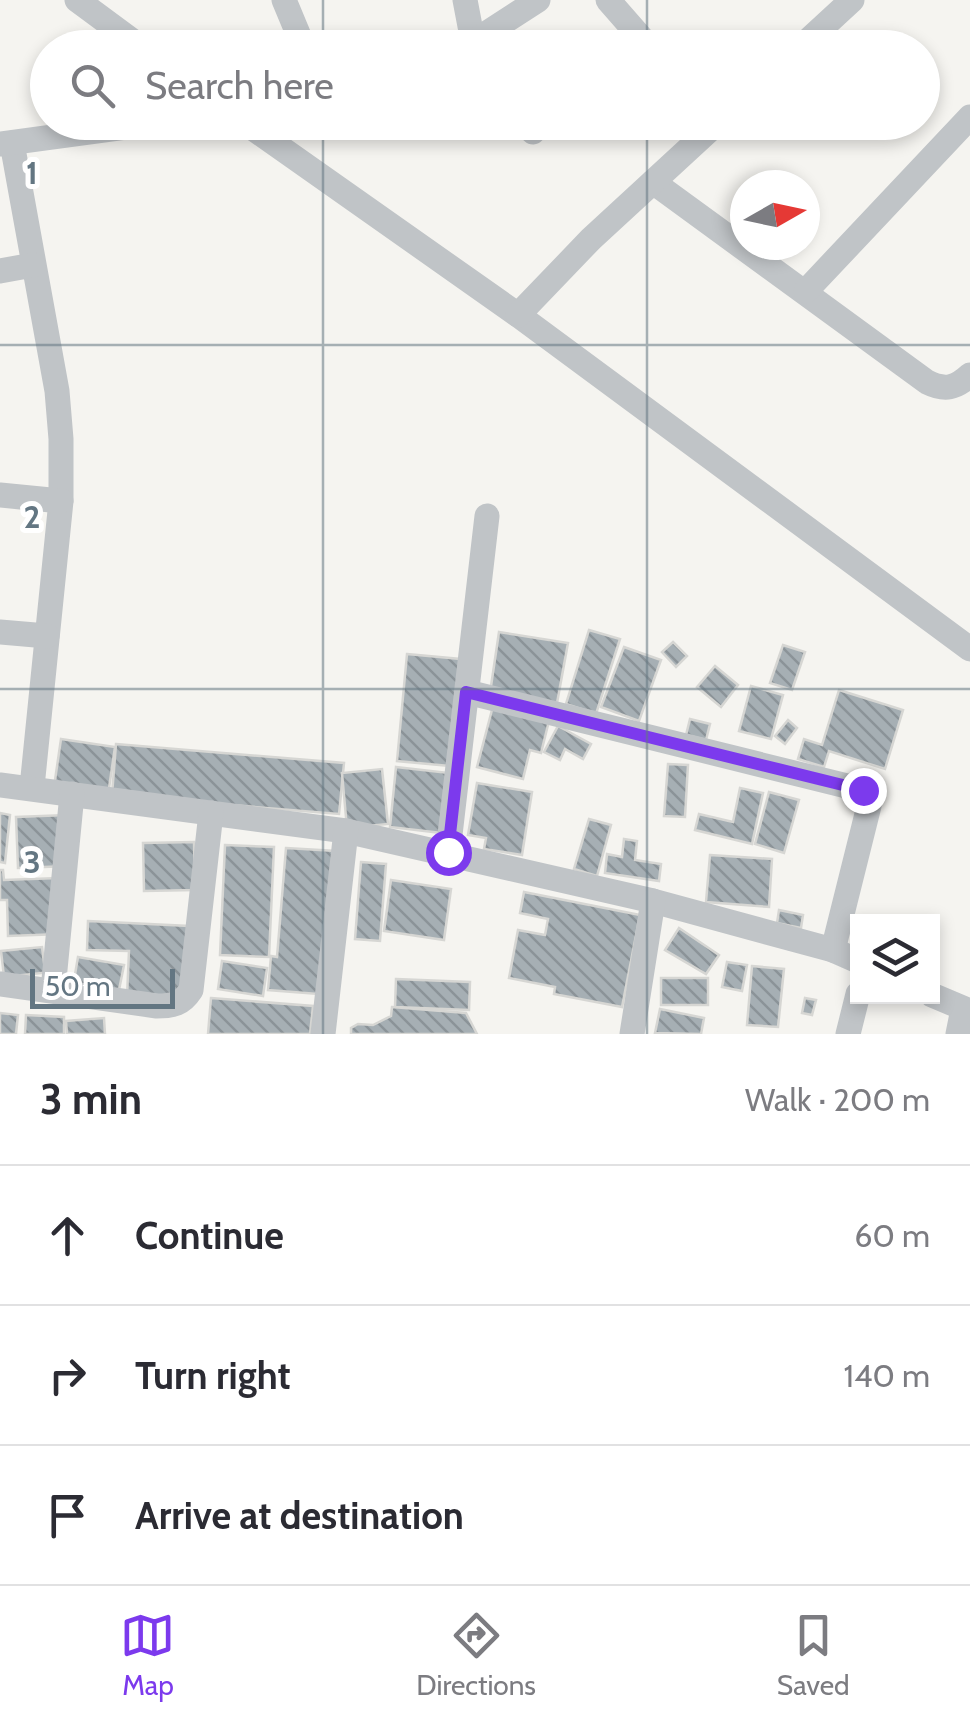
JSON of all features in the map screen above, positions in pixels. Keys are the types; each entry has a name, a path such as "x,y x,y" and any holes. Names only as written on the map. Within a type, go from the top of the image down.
{"street":[{"path":"77,0 118,30"},
{"path":"284,0 296,30"},
{"path":"466,0 468,30"},
{"path":"492,30 538,0"},
{"path":"608,0 628,30"},
{"path":"820,30 852,0"},
{"path":"806,291 970,117"},
{"path":"269,140 518,316 970,650"},
{"path":"518,316 592,239 699,140"},
{"path":"6,143 56,390 61,501 32,788"},
{"path":"654,182 936,386 958,386 970,375"},
{"path":"0,272 33,265"},
{"path":"0,495 61,501"},
{"path":"448,852 486,516"},
{"path":"0,632 47,636"},
{"path":"466,692 863,790 870,806 833,950"},
{"path":"0,784 346,831 653,901 850,957"},
{"path":"54,990 72,794"},
{"path":"0,984 157,1006 174,1006 185,1000 192,990 211,813"},
{"path":"324,1034 346,831"},
{"path":"632,1034 653,901"},
{"path":"940,1001 964,1018"},
{"path":"848,1034 856,1004"}],"building":[{"path":"589,630 620,639 596,714 566,704"},
{"path":"499,632 568,643 557,703 490,693"},
{"path":"673,642 687,656 676,667 662,652"},
{"path":"783,645 805,652 792,690 770,683"},
{"path":"624,647 661,660 639,721 601,707"},
{"path":"407,654 471,660 460,767 397,761"},
{"path":"715,666 738,685 721,707 697,687"},
{"path":"751,686 783,695 771,739 739,731"},
{"path":"839,690 903,710 885,769 829,751 824,767 798,759 804,739 822,745"},
{"path":"493,706 549,721 541,753 530,750 523,779 477,767"},
{"path":"690,719 710,724 706,740 686,735"},
{"path":"788,720 797,728 785,744 775,736"},
{"path":"558,726 591,744 583,759 565,749 560,760 544,752"},
{"path":"61,739 115,747 108,795 54,787"},
{"path":"116,744 344,763 339,814 112,795"},
{"path":"668,764 688,765 685,817 664,816"},
{"path":"396,767 449,773 442,833 390,827"},
{"path":"382,769 388,824 347,828 342,773"},
{"path":"477,783 532,792 522,855 484,849 486,838 468,835"},
{"path":"740,788 763,793 752,844 695,830 699,814 733,822"},
{"path":"769,792 799,800 784,853 755,844"},
{"path":"0,813 10,815 5,863 0,862"},
{"path":"67,815 69,866 18,868 16,817"},
{"path":"589,819 611,825 597,876 574,869"},
{"path":"624,839 637,841 635,860 661,864 659,881 605,873 607,854 622,857"},
{"path":"194,842 195,890 144,891 143,843"},
{"path":"225,845 274,847 269,957 220,955"},
{"path":"286,848 336,851 318,994 268,990 271,956 277,957"},
{"path":"710,855 772,859 769,907 706,902"},
{"path":"361,862 386,864 380,941 355,939"},
{"path":"0,870 4,880 59,878 61,934 8,936 7,900 0,900"},
{"path":"391,880 451,889 444,940 384,931"},
{"path":"524,892 640,915 622,1007 554,994 555,987 509,978 518,930 545,935 548,919 520,913"},
{"path":"779,910 803,915 801,928 777,923"},
{"path":"88,921 189,926 187,999 127,997 129,951 87,950"},
{"path":"679,928 719,955 706,974 665,950"},
{"path":"42,947 44,963 61,971 4,977 1,951"},
{"path":"78,957 124,965 117,1000 72,992"},
{"path":"222,961 267,968 263,996 218,989"},
{"path":"727,962 747,965 742,991 722,987"},
{"path":"752,966 784,969 778,1027 747,1025"},
{"path":"661,978 708,978 708,1005 661,1005"},
{"path":"396,979 470,982 469,1010 395,1007"},
{"path":"211,998 313,1006 310,1034 208,1034"},
{"path":"805,998 816,1000 812,1015 802,1013"},
{"path":"392,1007 466,1013 477,1034 351,1034 351,1028 358,1024 373,1025 391,1016"},
{"path":"660,1009 704,1018 701,1034 655,1033"},
{"path":"0,1013 18,1015 16,1034 0,1034"},
{"path":"26,1015 64,1017 64,1034 25,1034"},
{"path":"104,1018 105,1034 67,1034 66,1021"}],"route":[{"path":"448,852 466,692 863,790"}]}
